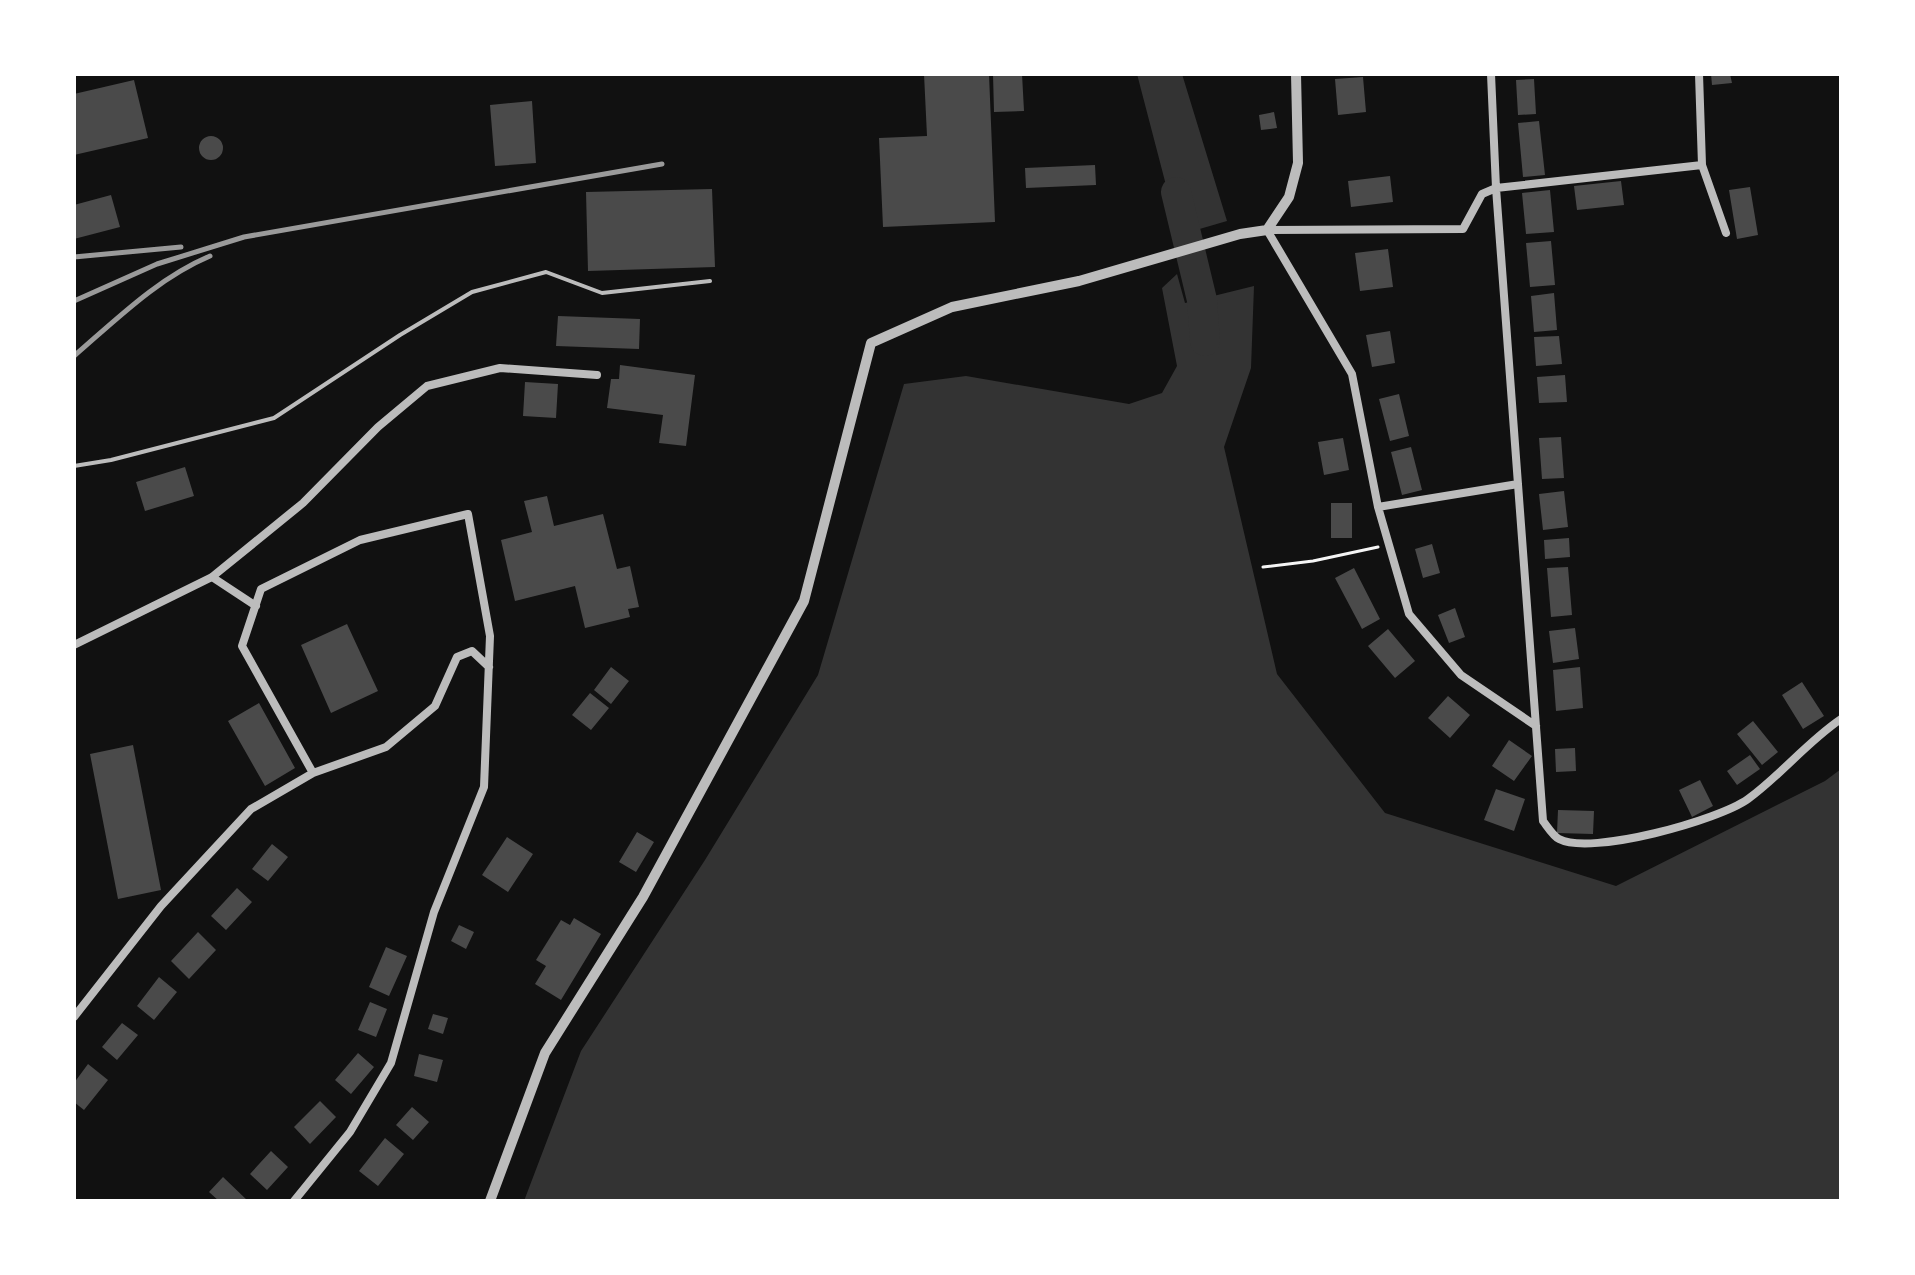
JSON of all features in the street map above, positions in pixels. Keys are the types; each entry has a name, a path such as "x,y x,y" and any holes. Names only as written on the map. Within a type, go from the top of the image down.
{"street":[{"path":"1267,230 1289,197 1298,163 1296,74"},
{"path":"1491,74 1496,188 1543,821 1557,839 1578,844 1619,842 1678,828 1746,801 1820,732 1841,719"},
{"path":"1699,74 1702,165 1726,233"},
{"path":"490,1201 545,1053 643,897 804,601 871,343 952,307 1079,281 1240,234 1267,230 1463,229 1482,194 1496,188 1702,165"},
{"path":"1267,230 1352,374 1378,507 1409,614 1461,675 1536,726"},
{"path":"74,645 212,577 303,503 378,427 427,386 500,368 597,375"},
{"path":"1378,507 1518,484"},
{"path":"294,1201 350,1132 391,1063 434,912 484,787 490,636 468,514 360,540 261,589 242,646 313,773"},
{"path":"212,577 256,606"},
{"path":"74,1017 161,906 251,809 313,773 386,747 435,706 457,657 472,651 489,667"}],"lane":[{"path":"74,466 111,460 274,418 472,292 546,272 602,293 710,281"}],"path":[{"path":"1263,567 1313,561 1389,545"}],"shaded area":[{"path":"1137,74 1182,74 1227,221 1179,235"},
{"path":"1177,274 1185,303 1254,286 1251,368 1224,447 1277,674 1385,813 1616,886 1825,781 1841,769 1841,1201 524,1201 581,1051 705,860 818,675 904,384 966,376 1129,404 1162,393 1177,366 1162,288"}],"building":[{"path":"924,74 989,74 995,222 883,227 879,138 927,136"},
{"path":"993,74 1022,74 1024,111 994,112"},
{"path":"1711,74 1730,74 1732,83 1712,85"},
{"path":"1363,77 1366,112 1338,115 1335,79"},
{"path":"1534,79 1536,114 1518,115 1516,80"},
{"path":"134,80 148,138 74,155 74,94"},
{"path":"532,101 536,163 495,166 490,105"},
{"path":"1274,112 1277,128 1261,130 1259,115"},
{"path":"1539,121 1545,175 1523,177 1518,123"},
{"path":"211,136 220,139 223,148 220,157 211,160 202,157 199,148 202,139"},
{"path":"1095,165 1096,185 1026,188 1025,168"},
{"path":"1390,176 1393,202 1351,207 1348,181"},
{"path":"1621,181 1624,205 1577,210 1574,186"},
{"path":"1750,187 1758,235 1737,239 1729,190"},
{"path":"712,189 715,267 588,271 586,192"},
{"path":"1550,190 1554,232 1526,234 1522,193"},
{"path":"111,195 120,227 74,239 74,205"},
{"path":"1551,241 1555,285 1530,287 1526,243"},
{"path":"1388,249 1393,287 1360,291 1355,253"},
{"path":"1554,293 1557,330 1534,332 1531,296"},
{"path":"558,316 640,319 639,349 556,346"},
{"path":"1390,331 1395,363 1372,367 1366,335"},
{"path":"1559,336 1562,364 1536,366 1534,337"},
{"path":"620,365 695,375 686,446 659,443 663,415 607,408 611,379 619,379"},
{"path":"1565,375 1567,402 1539,403 1537,377"},
{"path":"525,382 558,384 556,418 523,416"},
{"path":"1399,394 1409,436 1390,441 1379,399"},
{"path":"1561,437 1564,478 1542,479 1539,438"},
{"path":"1343,438 1349,470 1324,475 1318,442"},
{"path":"1411,447 1422,490 1402,495 1391,452"},
{"path":"185,467 194,496 145,511 136,482"},
{"path":"1564,491 1568,527 1543,530 1539,494"},
{"path":"547,496 554,526 603,514 617,569 630,566 639,607 628,609 630,617 585,628 575,586 515,601 501,540 532,532 524,501"},
{"path":"1331,503 1352,503 1352,538 1331,538"},
{"path":"1569,538 1570,557 1545,559 1544,540"},
{"path":"1432,544 1440,573 1423,578 1415,549"},
{"path":"1568,567 1572,615 1551,617 1547,568"},
{"path":"1354,568 1380,619 1362,629 1335,578"},
{"path":"1455,608 1465,637 1449,643 1438,615"},
{"path":"347,624 378,691 331,713 301,645"},
{"path":"1575,628 1579,659 1553,663 1549,631"},
{"path":"1388,629 1415,661 1395,678 1368,646"},
{"path":"611,667 629,681 611,704 594,690"},
{"path":"1580,667 1583,708 1556,711 1553,670"},
{"path":"1802,682 1824,716 1803,729 1782,695"},
{"path":"590,693 609,708 591,730 572,715"},
{"path":"1448,696 1470,715 1450,738 1428,718"},
{"path":"259,703 295,768 265,786 228,721"},
{"path":"1753,721 1778,752 1762,765 1737,734"},
{"path":"1509,740 1532,756 1514,781 1492,766"},
{"path":"133,745 161,890 118,899 90,754"},
{"path":"1575,748 1576,771 1556,772 1555,749"},
{"path":"1750,755 1760,769 1737,785 1727,771"},
{"path":"1700,780 1713,806 1692,817 1679,790"},
{"path":"1496,789 1525,799 1514,831 1484,820"},
{"path":"1558,810 1594,811 1593,834 1557,833"},
{"path":"637,832 654,842 636,872 619,862"},
{"path":"507,837 533,854 508,892 482,875"},
{"path":"272,844 288,857 268,881 252,869"},
{"path":"237,888 252,902 226,930 211,916"},
{"path":"574,918 601,934 561,1000 535,984 546,966 536,960 561,920 570,925"},
{"path":"459,925 474,932 466,949 451,941"},
{"path":"198,932 216,950 189,979 171,961"},
{"path":"386,947 407,956 389,996 369,987"},
{"path":"159,977 177,992 154,1020 137,1006"},
{"path":"370,1002 387,1009 376,1037 358,1030"},
{"path":"433,1014 448,1018 443,1034 428,1029"},
{"path":"122,1023 138,1035 117,1060 102,1047"},
{"path":"358,1053 374,1067 351,1094 335,1080"},
{"path":"419,1054 443,1060 437,1082 414,1076"},
{"path":"88,1064 108,1080 84,1110 74,1102 74,1083"},
{"path":"320,1101 336,1117 310,1144 294,1127"},
{"path":"412,1107 429,1122 413,1140 396,1125"},
{"path":"385,1138 404,1154 378,1186 359,1171"},
{"path":"271,1151 288,1167 267,1190 250,1174"},
{"path":"223,1177 248,1201 219,1201 209,1192"}],"waterway":[{"path":"1176,192 1202,300 1205,341"}],"railway":[{"path":"74,301 157,264 244,237 662,164"},
{"path":"74,257 181,247"},
{"path":"74,356 155,288 210,256"}]}
